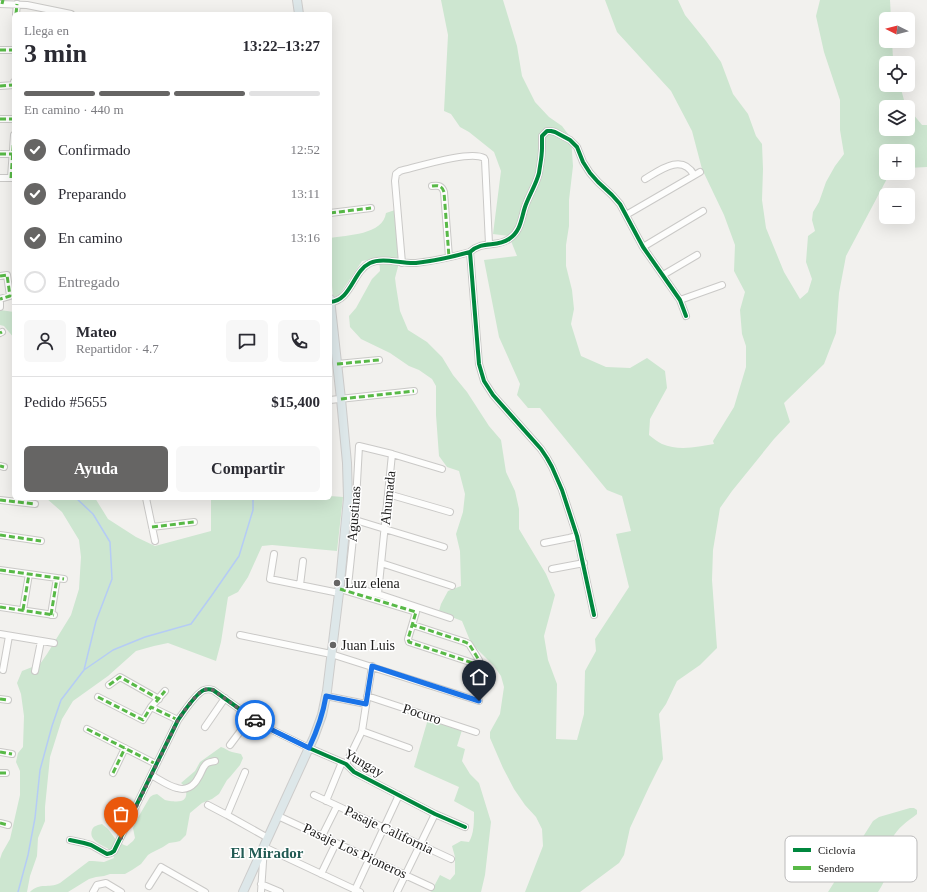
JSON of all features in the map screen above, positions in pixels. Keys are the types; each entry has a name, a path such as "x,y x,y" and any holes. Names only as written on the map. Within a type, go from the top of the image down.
{"main road":[{"path":"297,0 299,12"},
{"path":"243,892 309,748 322,715 326,696 339,591 348,498 348,472 341,399 332,330"}],"street":[{"path":"2,3 37,6 62,12"},
{"path":"16,12 17,4"},
{"path":"0,50 12,50"},
{"path":"0,86 12,86"},
{"path":"0,119 12,119"},
{"path":"332,302 341,298 360,272 370,263 383,260 402,263 415,263 449,257 470,252 478,246 505,242 512,237 518,230 525,207 534,189 541,156 542,136 549,131 555,132 575,144 590,173 616,200 626,215 643,247 680,300 686,316"},
{"path":"0,154 12,154 12,178 0,178"},
{"path":"402,263 396,174 400,171 444,160 476,155 484,158 489,244"},
{"path":"626,215 697,174 685,166 675,164 668,166 645,179"},
{"path":"432,186 438,185 444,192 449,257"},
{"path":"332,213 371,208"},
{"path":"643,247 703,211"},
{"path":"470,252 478,358 482,375 486,386 493,395 541,449 547,458 562,490 578,536 594,614"},
{"path":"662,276 697,255"},
{"path":"0,276 7,275 10,296 0,298"},
{"path":"680,300 722,285"},
{"path":"337,364 379,360"},
{"path":"332,400 414,391"},
{"name":"Agustinas","path":"378,594 348,586 355,520 359,446 392,454"},
{"name":"Ahumada","path":"378,594 392,454 442,469"},
{"path":"388,494 450,512"},
{"path":"0,500 35,504"},
{"path":"146,500 155,541"},
{"path":"346,517 444,547"},
{"path":"152,527 194,522"},
{"path":"0,534 41,541"},
{"path":"544,543 578,536"},
{"path":"274,554 270,579 339,591 416,612 412,625 408,639 408,642 476,664 479,662 469,644 412,625"},
{"path":"300,585 303,561"},
{"path":"381,563 452,586"},
{"path":"552,569 584,563"},
{"path":"0,570 61,578 52,615 0,607"},
{"path":"23,610 29,574"},
{"path":"378,594 450,618"},
{"path":"0,634 54,643"},
{"path":"240,635 331,654 479,701"},
{"path":"3,670 9,636"},
{"path":"35,670 41,641"},
{"path":"326,801 344,763 362,731 372,666"},
{"path":"109,685 120,677 159,699"},
{"name":"Yungay","path":"70,840 84,843 107,854 113,852 178,720 187,707 203,690 207,689 213,690 262,725 344,763 354,772 435,814 465,827"},
{"path":"98,697 143,720 151,707 165,691"},
{"path":"326,696 366,704"},
{"name":"Pocuro","path":"367,696 476,732"},
{"path":"205,727 224,698"},
{"path":"0,699 8,700"},
{"path":"151,707 178,720"},
{"path":"230,745 250,717"},
{"path":"87,729 156,764"},
{"path":"362,731 409,748"},
{"path":"114,773 125,748"},
{"path":"0,752 12,754"},
{"path":"151,775 177,788 188,788 198,778 206,764 215,761"},
{"path":"228,815 245,772"},
{"name":"Pasaje California","path":"314,795 451,859"},
{"path":"261,892 264,848 357,891 370,858 399,795"},
{"path":"208,805 268,838"},
{"path":"322,836 337,806"},
{"path":"397,892 435,814"},
{"name":"Pasaje Los Pioneros","path":"278,816 431,887"},
{"path":"0,823 8,825"},
{"path":"321,874 336,843"},
{"path":"149,886 161,867 205,892"},
{"path":"93,892 97,885 106,883 121,892"},
{"path":"261,884 280,892"}],"green space":[{"path":"441,0 503,0 517,46 522,76 535,102 549,117 562,126 571,138 573,166 569,200 566,266 572,290 574,309 571,324 581,356 606,367 630,368 647,358 665,371 667,388 650,419 649,435 660,443 681,448 714,444 713,441 734,407 746,367 746,346 742,334 740,310 745,292 734,271 735,245 724,215 702,169 692,131 671,91 617,32 605,0 678,0 685,15 721,62 733,94 748,114 756,136 762,144 762,200 766,228 784,272 800,299 808,292 812,279 806,262 808,236 815,231 812,220 813,212 819,202 826,182 844,154 840,130 840,100 824,52 816,16 820,0 890,0 891,12 879,12 879,48 892,48 893,56 879,56 879,92 902,92 904,100 879,100 879,136 915,136 915,116 922,125 927,125 927,167 915,168 915,144 879,144 879,180 886,180 882,188 879,188 879,194 846,256 839,293 836,333 824,364 784,403 790,422 774,439 720,508 713,550 712,580 717,648 700,665 677,681 666,704 659,714 663,759 630,828 624,855 619,863 580,892 525,892 543,846 542,829 536,817 525,805 514,789 490,738 490,732 500,714 504,687 501,676 494,666 471,643 462,621 439,611 448,591 461,586 460,551 456,534 463,512 465,494 459,471 447,467 439,456 436,415 436,386 432,379 419,370 409,366 390,353 361,339 350,327 349,316 356,308 372,279 380,271 379,258 362,261 338,297 333,298 332,238 354,235 371,230 378,226 386,213 395,210 400,259 395,278 400,311 408,330 427,342 442,357 489,426 501,440 506,472 515,491 519,509 519,529 546,574 555,595 544,636 548,660 557,684 556,739 577,740 584,714 585,671 596,651 595,639 629,587 616,534 631,531 622,496 607,490 540,408 528,408 517,395 520,384 499,337 484,260 517,256 509,236 493,234 501,171 494,152 469,132 460,127 451,114 444,111 448,35"},
{"path":"0,310 12,312 12,336 4,326 0,325"},
{"path":"332,496 343,497 337,551 272,545 262,546 248,577 238,592 228,597 221,642 216,661 168,643 136,651 108,676 73,701 62,719 50,757 45,821 38,838 37,856 30,876 27,892 0,892 0,859 10,839 20,795 20,771 16,762 18,753 23,747 24,716 21,694 17,683 22,671 40,664 47,654 71,615 79,589 81,557 79,540 62,512 48,500 96,500 108,519 136,537 155,546 211,531 211,500 332,500"},
{"path":"428,719 462,730 457,746 465,749 462,761 470,774 479,783 491,822 485,875 481,892 431,892 440,875 450,880 455,874 455,857 452,846 461,841 469,842 471,839 474,824 474,812 454,801 459,787 414,767"},
{"path":"221,747 231,752 241,754 243,758 240,765 227,780 219,794 202,803 190,813 186,835 180,841 169,843 151,853 141,864 125,874 110,874 89,879 68,892 30,892 37,887 52,886 60,883 89,861 104,862 114,858 111,851 94,840 91,834 93,828 102,824 117,841 127,846 135,838 133,828 150,797 157,794 165,800 184,800 186,795 185,787 181,783 195,771 200,762"},
{"path":"910,808 917,810 917,814 906,822 894,836 863,836 873,821 879,817"},
{"path":"834,882 884,882 878,892 828,892"}],"waterway":[{"path":"78,500 93,514 110,542 112,579 96,621 84,670"},
{"path":"18,892 28,855 35,818 40,770 61,700 84,670 113,650 145,637 191,624 239,556 253,510 253,500"}],"marked path":[{"path":"2,4 3,0"},
{"path":"16,12 17,4"},
{"path":"0,50 12,50"},
{"path":"0,86 12,85"},
{"path":"0,119 12,119"},
{"path":"0,154 12,154"},
{"path":"11,178 12,164"},
{"path":"432,186 440,186 444,192 449,257"},
{"path":"332,213 371,208"},
{"path":"0,276 7,275 10,296 0,299"},
{"path":"337,364 379,360"},
{"path":"341,399 414,391"},
{"path":"0,466 4,467"},
{"path":"0,500 35,504"},
{"path":"152,527 194,522"},
{"path":"0,535 41,541"},
{"path":"0,570 64,579"},
{"path":"23,610 29,574"},
{"path":"51,615 57,578"},
{"path":"340,589 416,612 408,639 409,642 476,664 479,662 469,644 413,625"},
{"path":"0,607 54,615"},
{"path":"109,685 120,677 159,699"},
{"path":"156,702 165,691"},
{"path":"326,696 366,704"},
{"path":"98,697 143,720 151,707 178,720"},
{"path":"0,699 8,700"},
{"path":"87,729 156,764"},
{"path":"113,773 125,748"},
{"path":"0,752 12,754"},
{"path":"0,773 6,773"},
{"path":"0,823 8,825"}],"cycle path":[{"path":"470,252 480,246 504,242 516,232 539,173 542,155 542,136 547,131 555,132 570,140 577,147 583,162 590,173 620,204 643,247 680,300 686,316"},
{"path":"332,301 343,297 364,267 375,261 416,263 443,259 470,252 479,364 484,381 493,395 541,449 552,467 562,490 577,536 594,615"},
{"path":"70,840 91,845 107,854 114,851 178,720 197,695 208,689 213,690 262,725 346,764 354,772 435,814 465,827"}],"way so far":[{"path":"121,838 178,720 187,707 203,690 213,690 255,720"}],"place":[{"name":"Luz elena","path":"337,583"},
{"name":"Juan Luis","path":"333,645"}],"district":[{"name":"El Mirador","path":"267,853"}],"route":[{"path":"255,720 262,725 309,748 322,715 326,696 366,704 372,666 479,701"}]}
